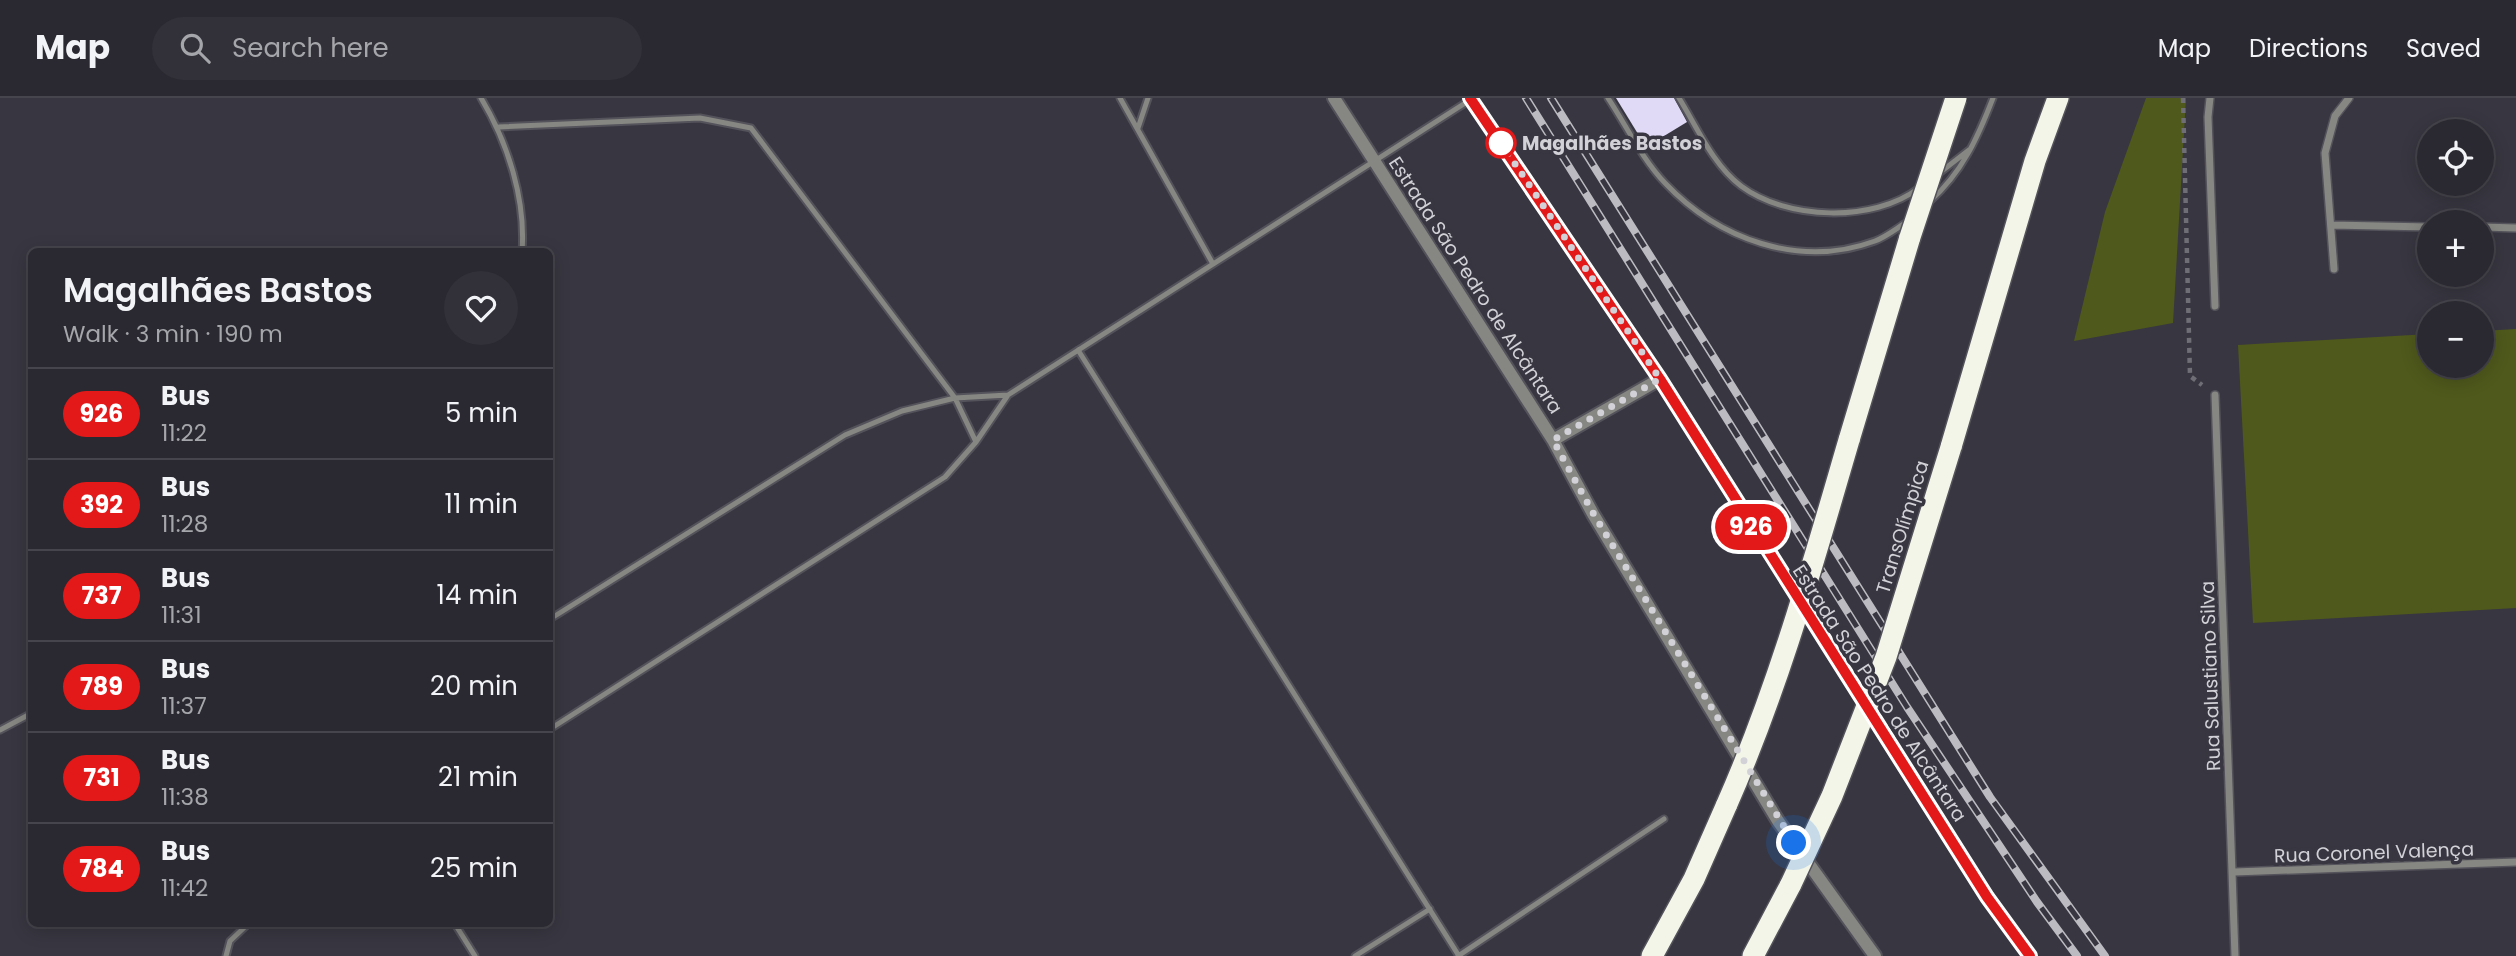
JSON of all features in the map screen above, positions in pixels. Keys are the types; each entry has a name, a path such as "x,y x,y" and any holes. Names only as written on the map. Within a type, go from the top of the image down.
{"highway":[{"path":"1652,956 1694,879 1749,753 1800,610 1910,237 1956,98"},
{"name":"TransOlímpica","path":"1754,956 1832,796 1886,657 2035,161 2058,98"}],"street":[{"name":"Estrada São Pedro de Alcântara","path":"1334,98 1553,440 1593,513 1778,821 1875,956"},
{"path":"2210,98 2208,117 2215,306"},
{"path":"2334,270 2325,153 2335,116 2349,98"},
{"name":"Estrada São Pedro de Alcântara","path":"1471,99 1660,379 1964,862 2030,956"},
{"path":"2331,225 2417,227"},
{"path":"2494,227 2516,228"},
{"path":"1553,440 1660,379"},
{"name":"Rua Salustiano Silva","path":"2215,395 2235,956"},
{"name":"Rua Coronel Valença","path":"2234,872 2516,862"}],"lane":[{"path":"481,98 499,127 524,221 522,248"},
{"path":"1119,98 1213,264"},
{"path":"1138,128 1148,98"},
{"path":"1608,98 1663,181 1701,218 1742,239 1788,250 1831,250 1875,241 1908,221 1944,189 1975,146 1993,98"},
{"path":"1679,98 1719,164 1741,186 1770,201 1803,211 1843,212 1875,208 1909,196 1975,146"},
{"path":"553,727 945,477 976,442 1008,395 1471,99"},
{"path":"499,127 699,118 751,128 955,398 976,442"},
{"path":"1078,350 1458,956 1664,819"},
{"path":"553,617 845,435 902,411 955,398 1008,395"},
{"path":"0,730 28,715"},
{"path":"1355,956 1430,909"},
{"path":"226,956 230,941 245,927"},
{"path":"457,927 475,956"}],"path":[{"path":"2183,98 2190,376 2215,395"}],"green space":[{"path":"2146,98 2186,98 2173,323 2074,341 2105,212"},
{"path":"2516,329 2516,608 2253,623 2238,345 2417,335 2417,378 2494,378 2494,330"}],"building":[{"path":"1616,98 1674,98 1687,122 1646,147"}],"railway":[{"path":"1526,98 1907,707 2037,902 2077,956"},
{"path":"1551,98 1990,797 2105,956"}],"bus line":[{"name":"926","path":"1470,98 1660,379 1768,555 1987,897 2030,956"}],"place":[{"name":"Magalhães Bastos","path":"1501,143"}],"route":[{"path":"1501,143 1660,379 1553,440 1593,513 1778,821 1794,843"}]}
